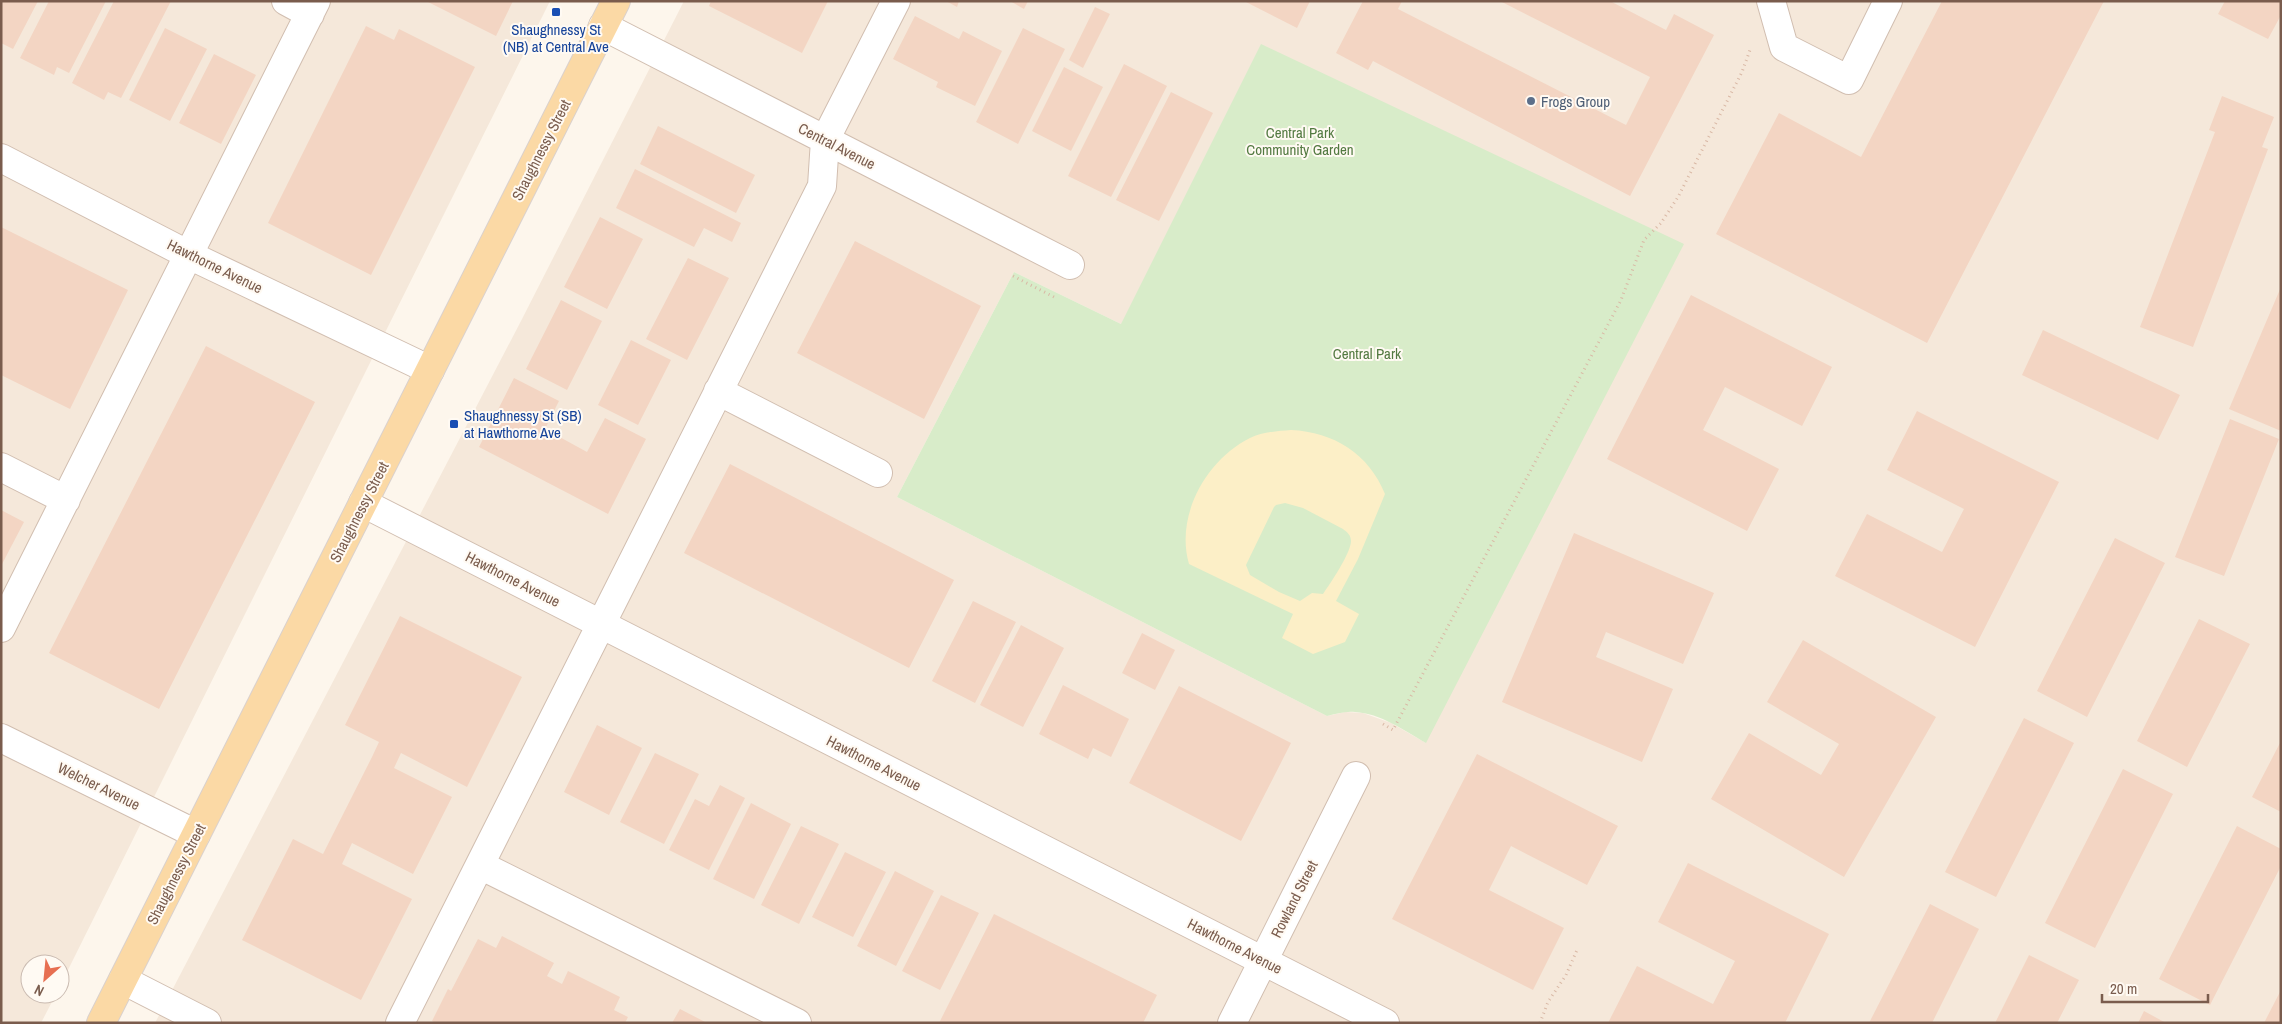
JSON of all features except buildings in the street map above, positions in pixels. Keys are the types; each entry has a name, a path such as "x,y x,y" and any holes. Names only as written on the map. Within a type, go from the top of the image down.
{"main road":[{"name":"Shaughnessy Street","path":"101,1023 616,1"}],"street":[{"path":"1,628 313,8 286,1"},
{"path":"400,1023 822,186 825,140 896,1"},
{"path":"1771,1 1784,47 1849,80 1888,1"},
{"name":"Central Avenue","path":"604,26 1070,265"},
{"name":"Hawthorne Avenue","path":"1,158 189,255 430,370"},
{"path":"718,391 878,473"},
{"path":"1,467 66,500"},
{"name":"Hawthorne Avenue","path":"363,503 1385,1023"},
{"name":"Welcher Avenue","path":"1,738 196,834"},
{"name":"Rowland Street","path":"1232,1023 1356,776"},
{"path":"480,865 797,1023"},
{"path":"123,980 208,1023"}],"path":[{"path":"1383,724 1393,730 1621,300 1644,240 1661,223 1698,159 1742,72 1751,44"},
{"path":"1014,276 1054,297"},
{"path":"1540,1023 1548,1002 1566,974 1577,950"}],"shaded area":[{"path":"1,1 550,1 70,966 70,954 20,954 20,1004 51,1004 41,1023 6,1023 1,1020"},
{"path":"684,1 2281,1 2281,1023 155,1023 521,321","holes":["1014,272 1121,324 1426,743 1391,723 1363,713 1345,712 1327,716 897,497"]}],"green space":[{"name":"Central Park","path":"1261,44 1684,244 1426,743 1392,723 1364,713 1351,712 1327,716 897,497 1014,272 1121,324"}],"sand":[{"path":"1291,430 1322,435 1348,448 1370,467 1385,494 1358,559 1336,601 1359,614 1345,642 1313,654 1282,638 1293,614 1189,564 1186,546 1186,527 1198,491 1220,460 1250,438 1265,433","holes":["1285,503 1303,508 1343,529 1350,535 1351,541 1344,560 1323,594 1312,593 1300,601 1279,592 1250,575 1246,565 1274,507"]}],"place":[{"name":"Shaughnessy St (NB) at Central Ave","path":"556,12"},
{"name":"Frogs Group","path":"1531,101"},
{"name":"Shaughnessy St (SB) at Hawthorne Ave","path":"454,424"}],"park label":[{"name":"Central Park Community Garden","path":"1300,140"}]}
